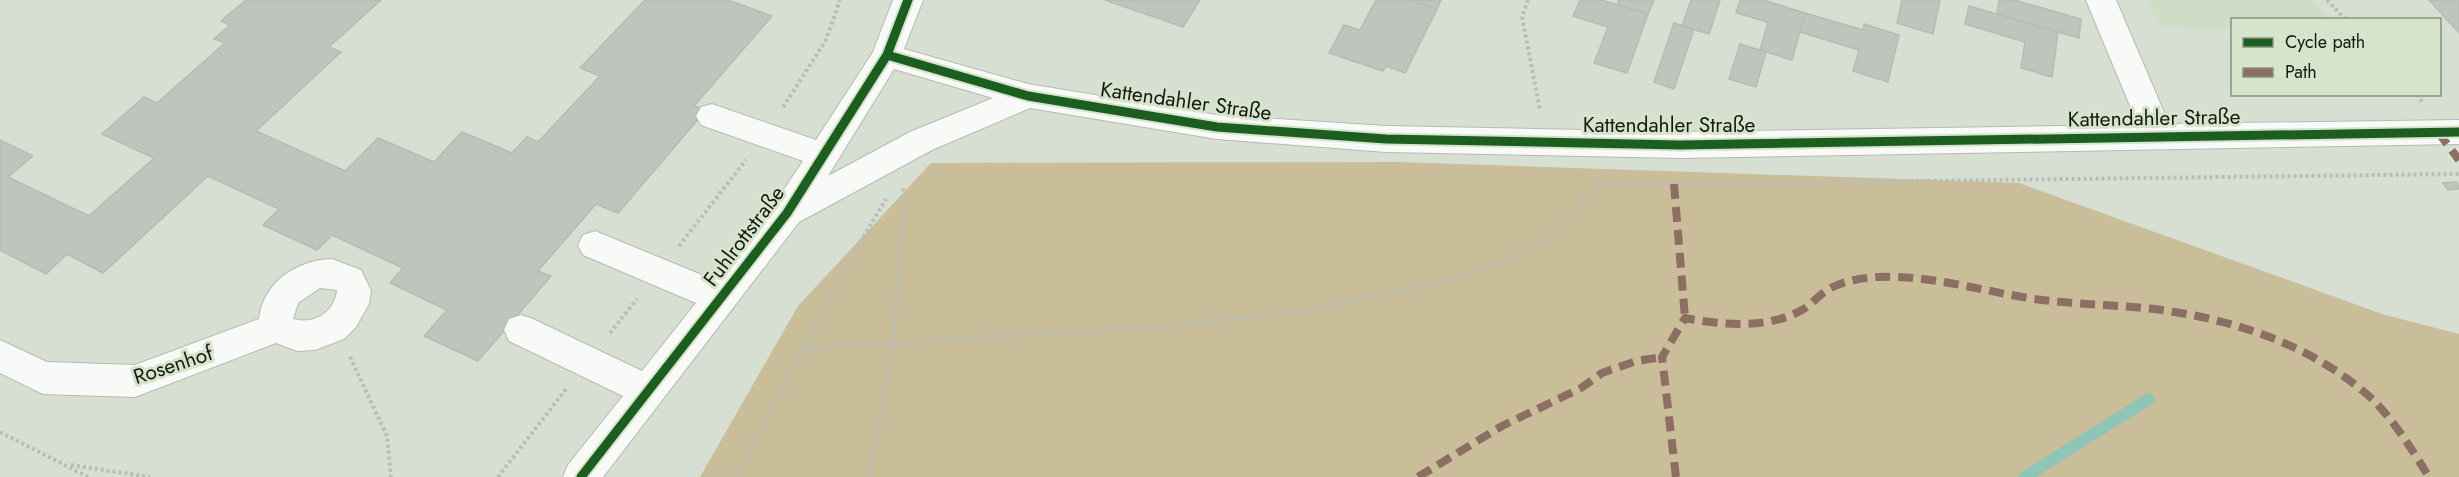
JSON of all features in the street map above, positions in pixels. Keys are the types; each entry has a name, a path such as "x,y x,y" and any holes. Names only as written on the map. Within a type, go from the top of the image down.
{"street":[{"name":"Fuhlrottstraße","path":"581,477 787,213 887,55 908,0"},
{"path":"2093,0 2101,0 2158,136"},
{"name":"Kattendahler Straße","path":"887,55 1028,96 1217,127 1386,140 1547,143 1844,143 2459,132"},
{"path":"787,213 910,147 1028,96"},
{"path":"712,116 823,155"},
{"path":"595,245 720,298"},
{"path":"318,274 339,274 351,282 356,296 350,311 336,326 310,338 289,336 276,328 275,314 281,299 296,283 318,274"},
{"name":"Rosenhof","path":"0,356 43,378 135,381 276,328"},
{"path":"521,330 648,391"}],"path":[{"path":"1528,0 1522,17 1547,143"},
{"path":"2327,0 2344,18"},
{"path":"869,477 893,343 902,239 903,187 910,147"},
{"path":"804,348 1170,326 1306,310 1448,280 1546,244 1599,185 2459,174"},
{"path":"896,191 903,187"},
{"path":"735,477 847,264 889,195"},
{"path":"336,326 387,436 391,477"},
{"path":"0,432 67,464 88,477"},
{"path":"67,464 150,477"}],"shaded area":[{"path":"2147,0 2311,0 2328,18 2231,18 2231,37 2228,30 2160,27"},
{"path":"1398,162 2019,183 2382,314 2459,334 2459,477 700,477 798,306 931,163"}],"building":[{"path":"246,0 381,0 329,47 341,52 256,131 345,171 378,138 434,162 462,132 512,153 527,137 538,142 600,76 580,68 645,0 728,0 772,16 694,106 706,110 618,213 596,204 538,271 551,276 478,361 424,336 447,310 390,283 403,268 332,235 317,250 263,225 279,209 208,176 103,273 67,254 46,274 0,250 0,140 33,156 8,177 89,216 154,158 102,134 144,97 157,103 225,43 214,39 230,25 221,21"},
{"path":"1105,0 1200,0 1183,27"},
{"path":"1376,0 1408,0 1437,9 1405,73 1386,66 1383,71 1329,53 1344,25 1360,30"},
{"path":"1408,0 1441,0 1437,9"},
{"path":"1580,0 1601,0 1648,14 1627,73 1594,63 1608,27 1573,16"},
{"path":"1619,0 1654,0 1648,14 1617,5"},
{"path":"1691,0 1720,0 1709,34 1682,26"},
{"path":"1740,0 1763,0 1805,13 1792,60 1760,50 1768,22 1736,13"},
{"path":"1902,0 1940,0 1933,34 1897,23"},
{"path":"1999,0 2014,0 2081,19 2079,38 1997,14"},
{"path":"2429,0 2459,0 2459,33"},
{"path":"1969,6 2058,32 2052,77 2021,68 2025,42 1965,24"},
{"path":"1805,13 1863,30 1864,24 1899,35 1888,82 1853,71 1859,50 1800,32"},
{"path":"1674,23 1694,29 1674,89 1654,82"},
{"path":"1740,44 1766,52 1756,87 1729,79"},
{"path":"2457,182 2459,189 2448,190 2443,183"}],"waterway":[{"path":"2025,477 2149,399"}],"marked path":[{"path":"2438,132 2459,160"},
{"path":"1674,184 1685,318"},
{"path":"1676,477 1662,357 1685,318 1712,323 1762,323 1786,318 1803,310 1828,289 1849,281 1876,277 1912,277 2044,300 2167,311 2251,329 2294,347 2329,366 2365,392 2406,440 2429,477"},
{"path":"1418,477 1502,426 1581,388 1602,373 1636,361 1662,357"}],"cycle path":[{"path":"581,477 787,213 887,55 908,0"},
{"path":"887,55 1028,96 1217,127 1386,139 1680,145 2459,132"}]}
